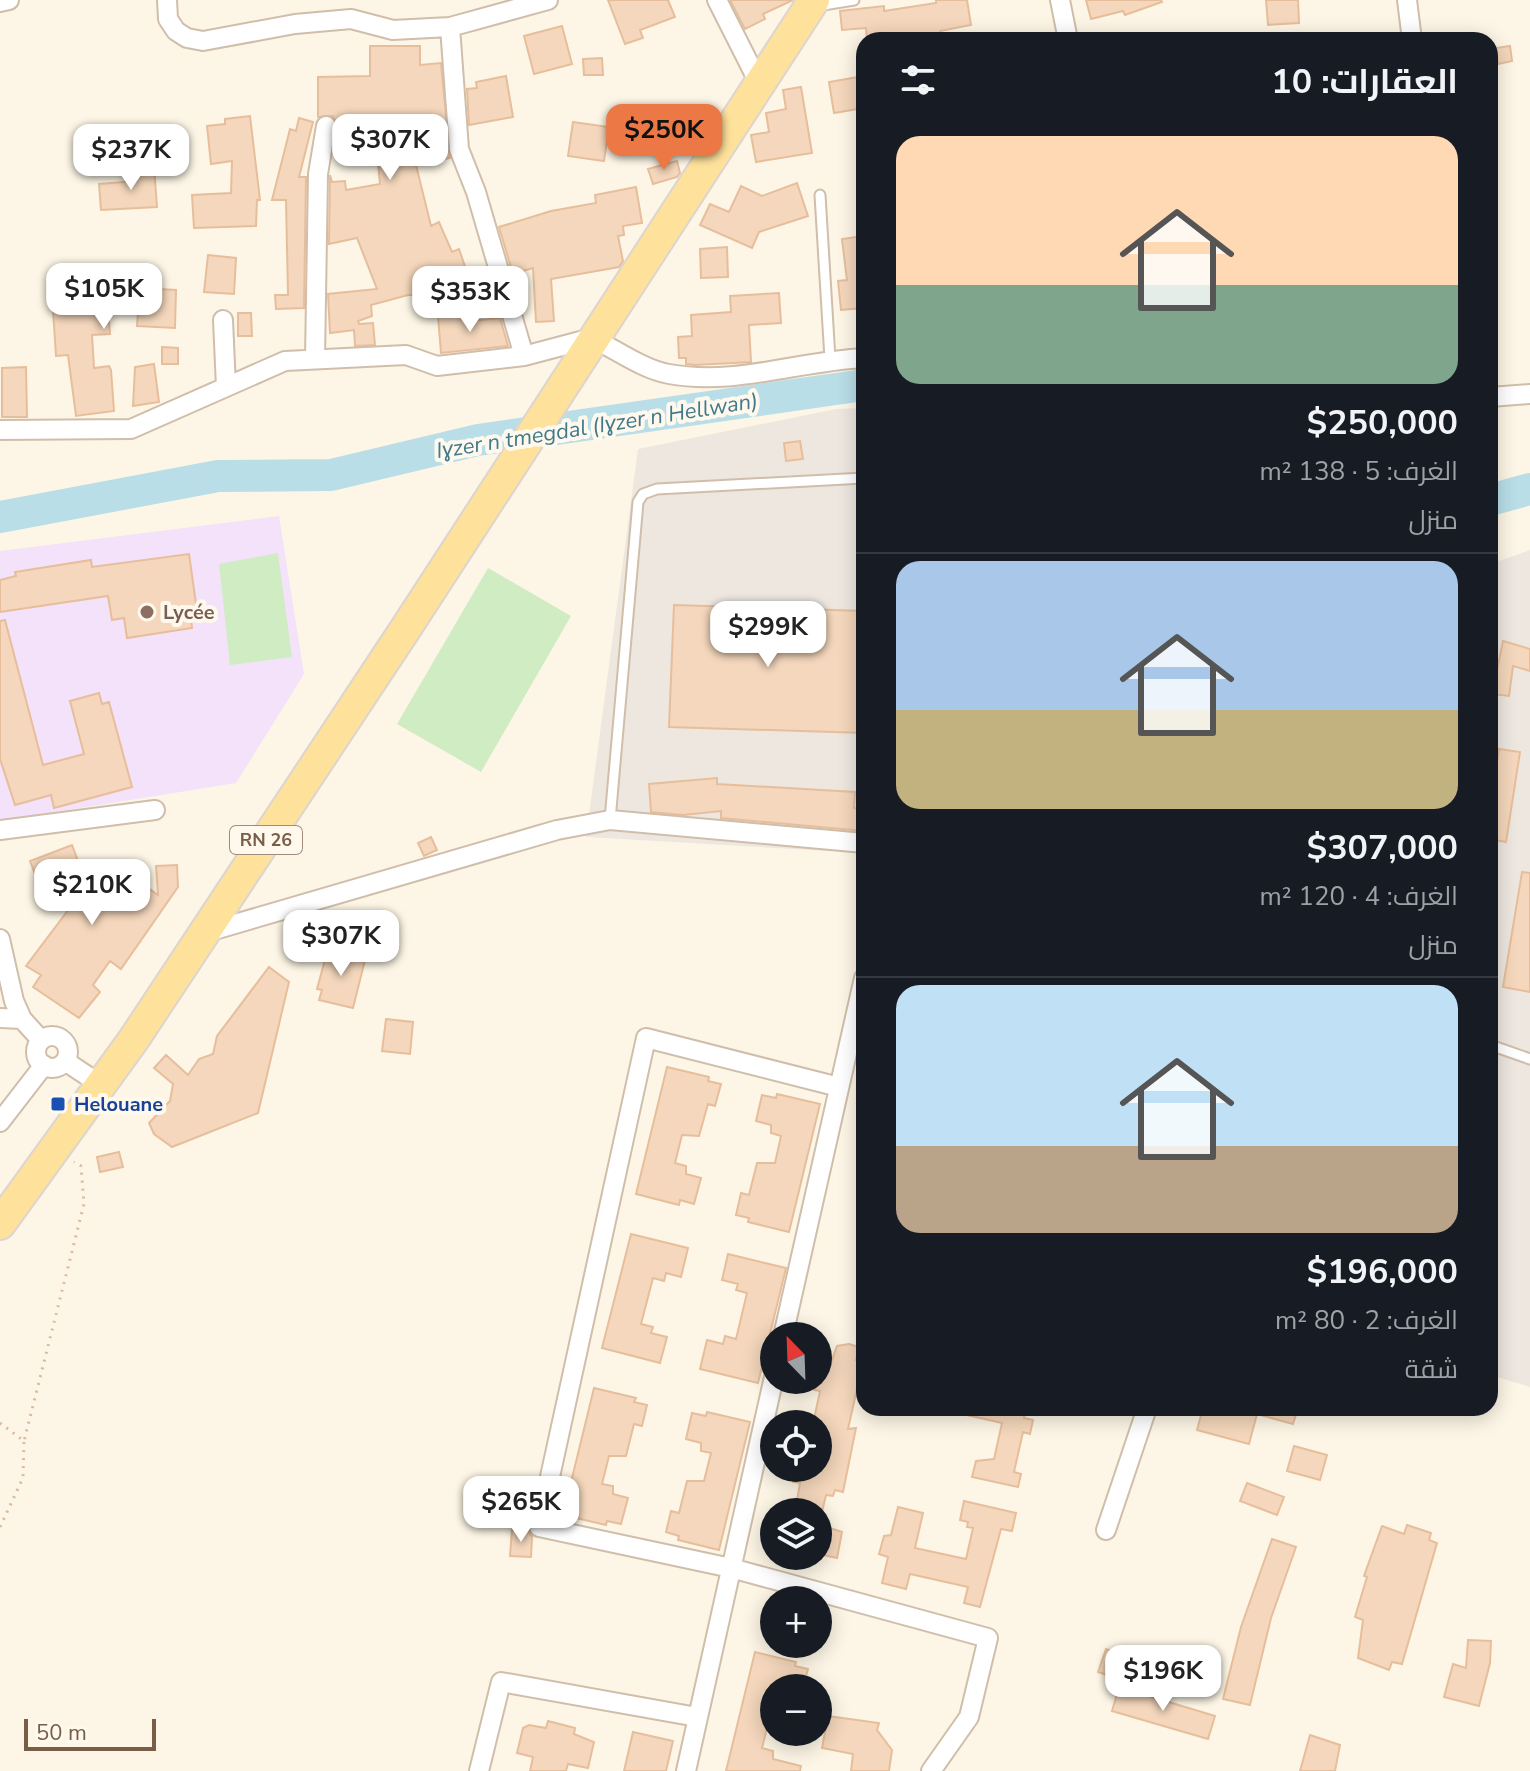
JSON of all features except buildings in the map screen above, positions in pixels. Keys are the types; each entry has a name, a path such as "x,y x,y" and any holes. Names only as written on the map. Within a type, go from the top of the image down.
{"main road":[{"name":"RN 26","path":"0,1224 101,1085 204,933 812,3"}],"street":[{"path":"0,2 9,0"},
{"path":"167,0 168,19 176,31 187,38 203,41 295,24 351,19 393,30 450,27 548,0"},
{"path":"717,0 759,83"},
{"path":"1060,0 1066,32"},
{"path":"1407,0 1411,32"},
{"path":"450,27 459,149 476,192 524,356"},
{"path":"315,359 318,174 326,126"},
{"path":"223,320 226,387"},
{"path":"0,430 131,429 285,361 406,355 437,366 524,356 592,338 668,374 735,377 830,359 856,358"},
{"path":"1498,396 1530,394"},
{"path":"0,830 155,810"},
{"path":"204,933 557,830 610,820 856,842"},
{"path":"0,939 14,1001 22,1019 41,1040"},
{"path":"786,1322 856,1013"},
{"path":"0,1018 22,1019"},
{"path":"50,1036 64,1041 68,1051 65,1061 56,1067 44,1065 37,1054 41,1040 50,1036"},
{"path":"839,1087 646,1038 539,1527 731,1568 988,1638 969,1717 931,1771"},
{"path":"65,1061 101,1085"},
{"path":"0,1122 44,1065"},
{"path":"686,1771 770,1394"},
{"path":"1106,1530 1144,1416"},
{"path":"479,1771 501,1682 697,1717"}],"lane":[{"path":"812,3 854,0"},
{"path":"820,195 830,359"},
{"path":"610,820 638,502 643,494 657,489 856,478"},
{"path":"1498,1048 1530,1059"}],"path":[{"path":"0,1527 23,1478 24,1441 84,1204 81,1166 55,1147"},
{"path":"0,1423 24,1441"}],"shaded area":[{"path":"856,408 856,853 586,837 638,449 836,409"},
{"name":"Lycée","path":"279,516 304,674 236,783 0,821 0,551"},
{"path":"1530,550 1530,1387 1498,1377 1498,561"}],"green space":[{"path":"278,553 292,657 230,665 219,564"},
{"path":"488,568 571,616 481,772 397,724"}],"waterway":[{"name":"Iɣzer n tmegdal (Iɣzer n Hellwan)","path":"0,517 218,476 331,475 478,440 856,386"},
{"name":"Iɣzer n tmegdal (Iɣzer n Hellwan)","path":"1498,498 1530,489"}],"place":[{"name":"Lycée","path":"147,612"},
{"name":"Helouane","path":"58,1104"}]}
